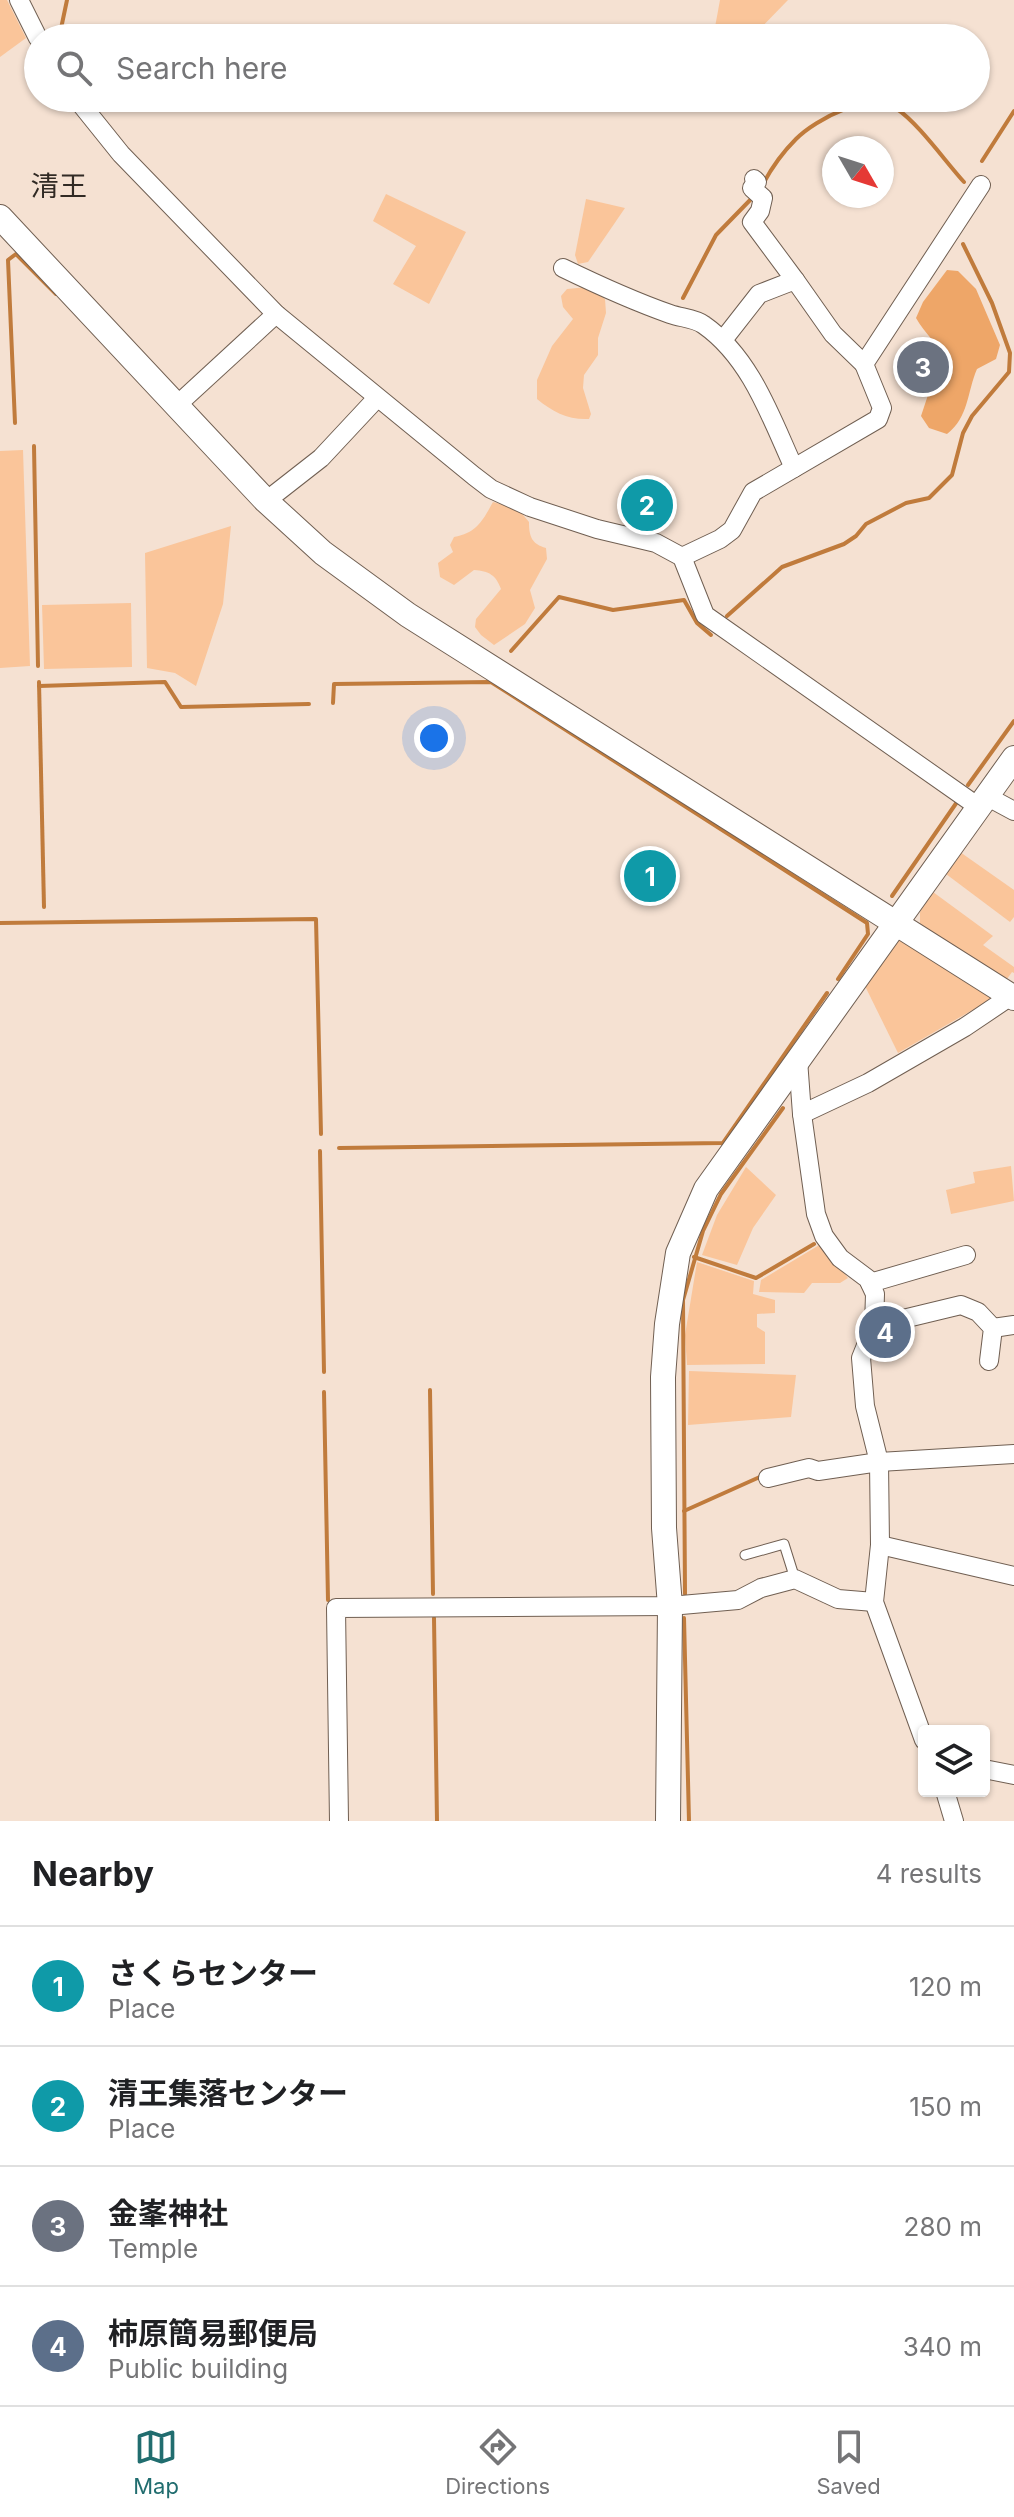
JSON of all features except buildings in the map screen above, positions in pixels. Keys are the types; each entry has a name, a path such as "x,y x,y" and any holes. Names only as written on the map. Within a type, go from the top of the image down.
{"street":[{"path":"19,0 31,24"},
{"path":"87,112 121,154 276,314 491,489 564,518 656,543 682,557 705,615 984,802 1014,811"},
{"path":"682,557 732,530 753,492 878,419 882,408 864,364 833,334 752,222 760,211 763,198 752,188 757,182 754,179"},
{"path":"864,364 981,185"},
{"path":"0,217 266,501 323,553 408,615 894,924 1013,996 868,1083 802,1114"},
{"path":"563,268 615,293 673,316 701,323 723,340 758,389 794,468"},
{"path":"723,340 759,294 795,280"},
{"path":"176,406 276,314"},
{"path":"266,501 321,458 377,398"},
{"path":"668,1821 670,1606 664,1528 663,1377 678,1253 706,1189 1014,758"},
{"path":"798,1060 816,1214 824,1236 842,1261 870,1283 875,1294 874,1326 861,1358 865,1406 879,1462 880,1545 874,1602 919,1725"},
{"path":"870,1283 966,1255"},
{"path":"874,1326 961,1305 978,1312 993,1328"},
{"path":"993,1328 1014,1325"},
{"path":"989,1361 993,1328"},
{"path":"768,1478 809,1468 818,1471 879,1462 1014,1454"},
{"path":"880,1545 1014,1576"},
{"path":"339,1821 336,1608 670,1606 738,1600 761,1588 795,1579 838,1599 874,1602"},
{"path":"990,1770 1014,1775"},
{"path":"947,1797 954,1821"}],"lane":[{"path":"745,1555 784,1544 795,1579"}],"shaded area":[{"path":"0,0 7,0 24,39 0,57"},
{"path":"720,0 788,0 765,24 716,24"},
{"path":"386,194 466,232 429,304 393,284 416,246 373,221"},
{"path":"586,199 625,208 588,262 578,264 575,255"},
{"path":"947,270 958,271 976,289 1000,345 996,359 977,369 964,412 947,434 929,428 921,416 929,392 946,360 916,318 923,302"},
{"path":"588,287 605,299 606,313 598,338 598,355 584,375 583,388 591,414 589,419 581,419 561,414 537,399 537,380 552,346 573,319 563,307 561,296 567,289"},
{"path":"23,450 30,666 0,668 0,451"},
{"path":"493,502 518,509 529,522 532,539 546,548 547,559 530,590 535,608 525,624 494,645 475,627 476,619 501,589 497,580 488,573 474,570 454,585 440,577 438,563 453,552 450,545 454,537 474,529"},
{"path":"231,526 223,604 196,686 175,673 147,668 145,553"},
{"path":"131,603 132,667 44,669 42,605"},
{"path":"960,852 1014,890 1014,917 1010,922 946,874"},
{"path":"933,892 993,936 983,945 1014,967 1014,973 1007,979 920,925 920,912"},
{"path":"900,937 995,997 898,1053 865,986"},
{"path":"1011,1166 1014,1201 951,1214 946,1190 975,1183 973,1172"},
{"path":"746,1167 776,1195 753,1228 737,1265 702,1255 717,1215"},
{"path":"821,1244 848,1278 840,1283 812,1283 804,1293 759,1292 761,1280"},
{"path":"697,1262 754,1281 753,1294 775,1300 775,1313 757,1314 757,1327 765,1332 765,1364 687,1365 685,1335"},
{"path":"689,1371 796,1375 791,1417 688,1425"}],"waterway":[{"path":"62,24 67,0"},
{"path":"982,161 1014,111"},
{"path":"763,184 782,154 796,139 838,112"},
{"path":"901,112 964,182"},
{"path":"683,298 716,235 754,196"},
{"path":"727,616 782,567 844,544 866,524 906,503 929,498 952,475 963,433 972,416 1009,372 1010,353 992,303 963,244"},
{"path":"15,423 8,260 16,254 56,294"},
{"path":"34,446 38,666"},
{"path":"511,651 559,597 613,610 684,600 697,623 711,635"},
{"path":"39,682 44,907"},
{"path":"39,686 165,682 181,707 309,704"},
{"path":"333,703 334,684 491,682 867,923 868,934 838,979"},
{"path":"968,785 1014,721"},
{"path":"892,896 957,802"},
{"path":"0,923 316,919 321,1134"},
{"path":"339,1148 723,1143 827,993"},
{"path":"685,1594 683,1300 703,1231 721,1194 783,1108"},
{"path":"320,1151 324,1372"},
{"path":"694,1257 756,1278 814,1244"},
{"path":"430,1390 433,1594"},
{"path":"324,1392 328,1600"},
{"path":"684,1511 762,1476"},
{"path":"434,1618 437,1821"},
{"path":"684,1618 689,1821"}],"place":[{"name":"金峯神社","path":"923,367"},
{"name":"清王集落センター","path":"647,505"},
{"name":"さくらセンター","path":"650,876"},
{"name":"柿原簡易郵便局","path":"885,1332"}],"district":[{"name":"清王","path":"59,186"}]}
